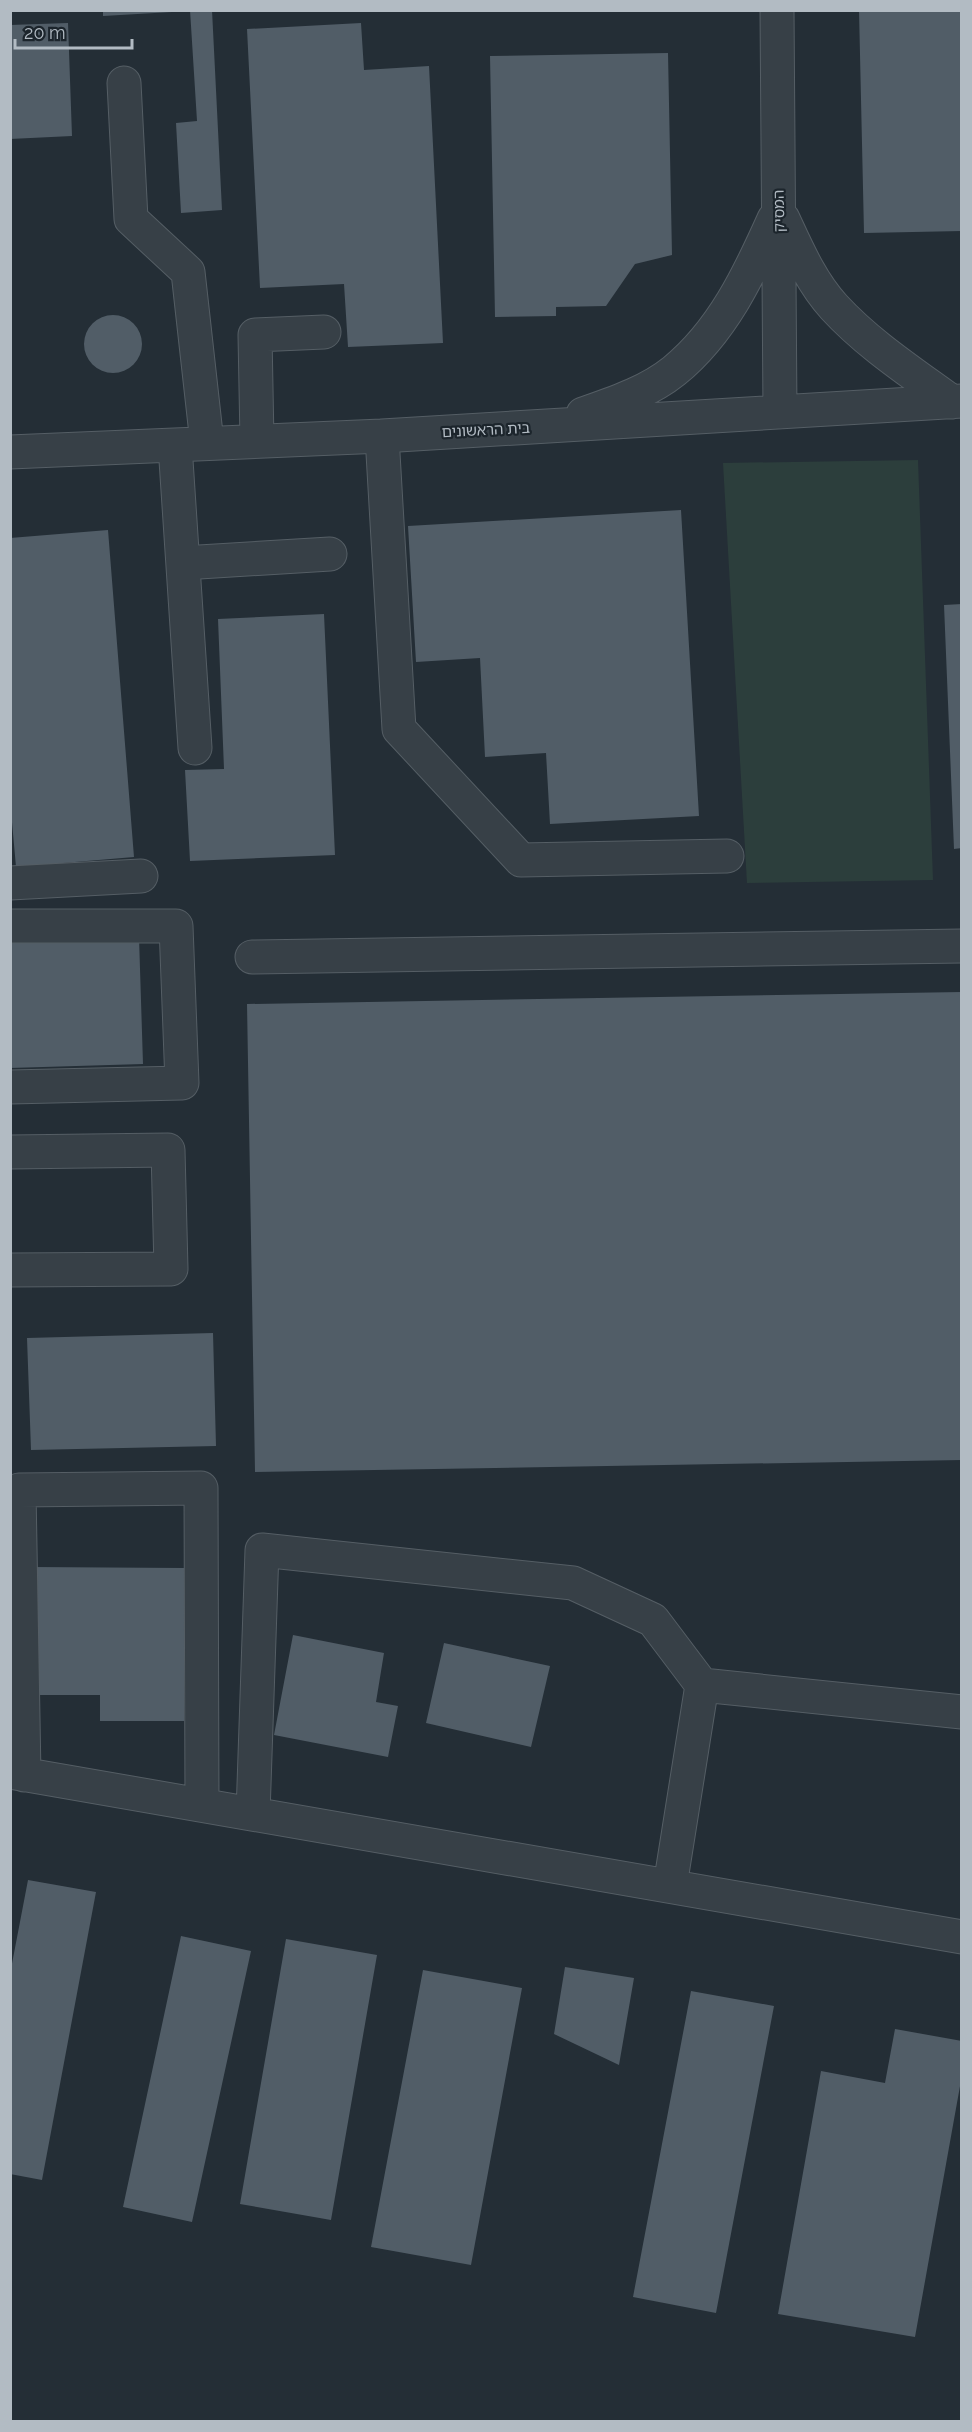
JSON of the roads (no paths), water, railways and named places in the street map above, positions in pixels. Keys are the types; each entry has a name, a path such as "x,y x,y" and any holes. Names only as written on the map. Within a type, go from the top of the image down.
{"street":[{"name":"המסיק","path":"777,10 780,412"},
{"path":"124,83 131,219 188,272 207,443"},
{"path":"779,210 804,263 833,306 886,354 957,402"},
{"path":"555,426 634,395 674,371 714,330 748,278 779,210"},
{"path":"257,441 255,335 324,332"},
{"name":"בית הראשונים","path":"10,452 382,436 957,402"},
{"path":"382,436 399,729 521,860 727,856"},
{"path":"175,445 195,748"},
{"path":"183,563 330,554"},
{"path":"10,883 141,876"},
{"path":"10,926 176,926 182,1083 10,1088"},
{"path":"252,957 962,946"},
{"path":"10,1152 168,1150 171,1269 10,1270"},
{"path":"202,1806 201,1488 19,1490 17,1774 670,1887 953,1932"},
{"path":"253,1814 262,1550 573,1583 653,1620 702,1685 670,1887"},
{"path":"702,1685 962,1712"}]}
